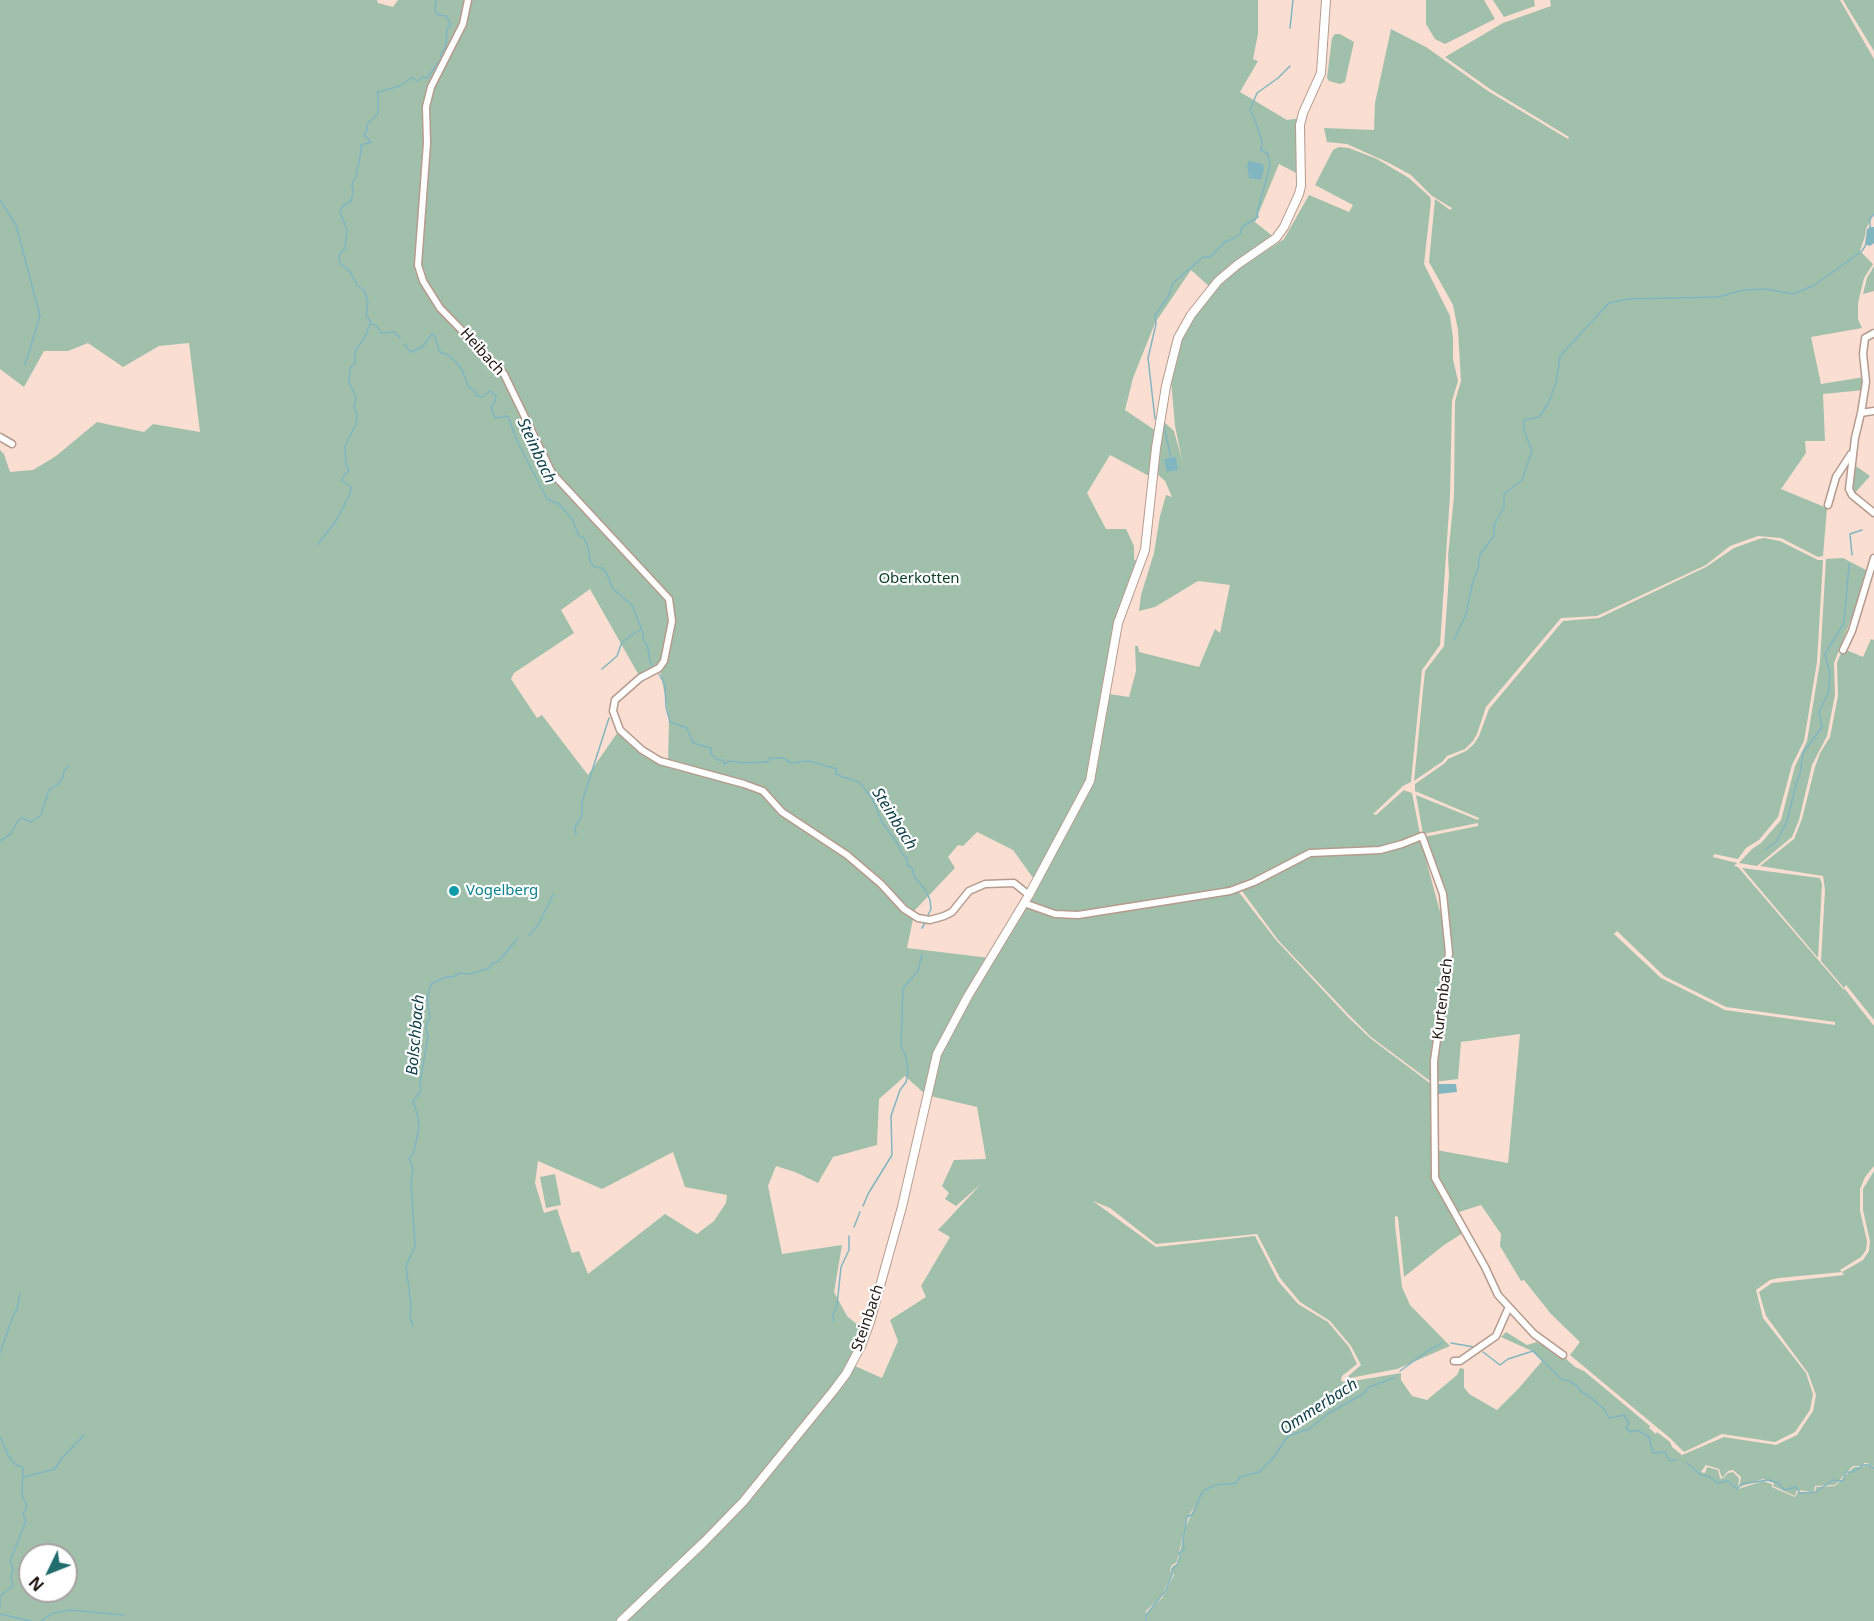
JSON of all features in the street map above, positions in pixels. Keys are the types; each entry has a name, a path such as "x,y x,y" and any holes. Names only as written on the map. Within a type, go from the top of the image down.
{"street":[{"name":"Heibach","path":"468,0 463,24 431,87 426,107 428,142 418,265 423,281 440,308 504,374 552,473 669,599 672,621 664,661 659,668 640,678 615,700 613,706 616,723 621,733 654,758 673,766 761,790 786,815 831,843 858,864 904,909 918,918 930,920 944,916 952,912 969,891 986,884 1014,883 1029,895"},
{"name":"Steinbach","path":"621,1621 743,1502 834,1390 850,1366 870,1322 902,1207 937,1054 968,996 1029,895 1090,781 1119,618 1141,565 1146,543 1156,448 1172,357 1180,332 1198,305 1228,272 1275,240 1297,200 1301,186 1300,125 1303,112 1321,73 1326,0"},
{"path":"1874,333 1865,338 1863,354 1866,382 1853,452 1849,489 1852,495 1874,513"},
{"path":"1861,413 1874,411"},
{"path":"0,437 12,444"},
{"path":"1828,505 1836,477 1853,452"},
{"path":"1843,650 1852,630 1874,558"},
{"name":"Kurtenbach","path":"1024,903 1055,914 1078,915 1230,891 1254,882 1311,853 1380,850 1422,836 1443,894 1449,953 1434,1061 1435,1178 1485,1267 1498,1295 1534,1334 1563,1355"},
{"path":"1454,1361 1460,1361 1496,1336 1508,1308"}],"green space":[{"name":"Oberkotten","path":"0,0 377,0 378,3 393,7 398,0 1258,0 1258,34 1253,59 1258,61 1240,92 1287,120 1301,118 1300,175 1279,164 1255,222 1275,238 1211,288 1191,270 1155,323 1133,378 1125,410 1156,431 1151,477 1110,455 1087,493 1106,529 1126,529 1134,546 1134,559 1140,564 1120,613 1090,774 1056,847 1065,838 1094,781 1109,694 1129,697 1136,671 1135,646 1138,646 1139,652 1199,667 1215,629 1220,633 1230,585 1198,581 1155,607 1139,611 1166,495 1172,497 1165,481 1155,472 1163,421 1174,431 1182,460 1175,426 1171,380 1184,333 1196,312 1224,281 1284,239 1309,195 1349,212 1353,205 1315,185 1333,150 1339,147 1349,148 1377,159 1409,178 1430,197 1424,264 1450,316 1453,359 1458,381 1452,401 1450,495 1440,645 1422,670 1411,782 1403,786 1373,814 1376,815 1404,790 1412,793 1420,834 1381,847 1314,850 1301,854 1246,883 1238,891 1276,940 1348,1017 1370,1038 1431,1084 1434,1178 1463,1233 1404,1277 1398,1217 1395,1216 1395,1225 1402,1287 1410,1305 1450,1346 1397,1369 1345,1379 1361,1365 1351,1346 1330,1321 1300,1302 1280,1278 1257,1234 1156,1244 1110,1208 1093,1201 1156,1247 1255,1236 1278,1281 1298,1304 1328,1322 1349,1347 1357,1364 1342,1376 1341,1381 1401,1373 1401,1380 1412,1396 1427,1400 1457,1375 1460,1368 1464,1369 1464,1387 1469,1394 1497,1410 1542,1361 1532,1351 1501,1337 1506,1332 1527,1345 1537,1342 1564,1357 1650,1426 1649,1428 1656,1434 1657,1432 1670,1442 1672,1447 1682,1455 1724,1437 1776,1445 1797,1435 1813,1411 1816,1395 1808,1373 1766,1316 1759,1292 1772,1283 1844,1275 1842,1272 1863,1260 1869,1251 1870,1241 1863,1210 1863,1189 1874,1171 1874,1467 1867,1463 1863,1466 1853,1466 1835,1485 1815,1486 1814,1492 1797,1490 1795,1496 1763,1479 1739,1487 1741,1477 1733,1470 1728,1471 1722,1478 1719,1469 1706,1465 1701,1472 1705,1473 1707,1467 1718,1470 1722,1479 1728,1473 1733,1472 1739,1478 1738,1489 1763,1481 1772,1484 1772,1487 1795,1497 1798,1492 1815,1493 1816,1487 1835,1486 1854,1467 1864,1467 1866,1464 1874,1468 1874,1621 1146,1621 1147,1612 1162,1598 1174,1575 1171,1570 1178,1563 1184,1531 1195,1505 1186,1521 1177,1562 1172,1565 1170,1570 1172,1575 1161,1597 1146,1611 1145,1621 624,1621 745,1503 844,1384 855,1366 882,1378 898,1341 890,1320 926,1297 921,1286 950,1237 938,1230 981,1184 956,1206 945,1199 949,1193 942,1186 954,1160 986,1159 977,1107 926,1095 905,1076 879,1099 877,1145 833,1157 818,1183 776,1166 768,1186 782,1254 842,1245 834,1292 847,1316 865,1331 845,1371 742,1501 620,1621 0,1621 0,450 4,454 10,472 33,470 56,456 97,422 144,432 153,424 200,432 189,343 159,346 123,367 88,343 68,351 44,351 24,387 0,369","holes":["590,589 641,679 660,670 669,717 668,763 651,755 620,729 588,775 542,715 537,718 511,679 514,673 574,633 561,610","977,832 1013,850 1036,882 1004,944 971,1000 962,1006 990,958 907,948 915,910 955,868 948,857 958,845 963,846","673,1152 685,1187 727,1195 726,1203 714,1221 697,1234 665,1214 588,1274 579,1251 572,1253 557,1209 544,1213 535,1183 538,1161 602,1189"]},
{"path":"1426,0 1484,0 1495,19 1445,44 1435,39 1426,24"},
{"path":"1493,0 1534,0 1535,6 1504,17"},
{"path":"1550,0 1840,0 1874,59 1874,213 1866,229 1860,251 1873,264 1864,278 1858,303 1858,319 1862,328 1811,337 1821,384 1864,377 1864,390 1823,394 1825,441 1805,441 1806,453 1781,489 1827,508 1823,556 1818,557 1781,538 1758,536 1730,546 1706,565 1597,616 1561,618 1486,707 1473,741 1465,749 1447,756 1414,781 1425,671 1444,646 1449,575 1448,556 1454,496 1455,401 1461,381 1458,330 1453,305 1429,262 1435,199 1450,210 1452,208 1432,196 1411,175 1389,163 1347,144 1327,142 1324,128 1374,130 1375,103 1391,29 1426,47 1488,91 1568,139 1569,137 1490,89 1445,57 1503,23 1551,6"},
{"path":"1843,0 1874,0 1874,51 1847,7"},
{"path":"1335,34 1340,34 1354,42 1345,82 1340,84 1329,81 1327,78 1332,38"},
{"path":"1874,266 1874,291 1863,294 1867,278"},
{"path":"1853,464 1870,476 1854,494 1851,486"},
{"path":"1764,538 1780,541 1818,560 1823,560 1817,662 1804,741 1792,765 1778,817 1759,840 1746,848 1738,859 1714,854 1713,857 1737,863 1734,866 1738,867 1844,990 1844,988 1874,1026 1874,1166 1865,1177 1860,1189 1860,1211 1867,1241 1866,1250 1861,1257 1840,1270 1842,1272 1770,1280 1756,1290 1763,1318 1806,1373 1813,1394 1810,1410 1795,1432 1775,1442 1722,1434 1684,1452 1570,1355 1580,1342 1551,1314 1524,1280 1521,1281 1500,1246 1501,1234 1481,1205 1459,1212 1465,1231 1437,1176 1436,1150 1508,1163 1520,1034 1461,1042 1458,1079 1434,1082 1452,942 1446,901 1424,837 1478,826 1478,823 1423,834 1416,795 1478,820 1479,818 1415,791 1415,784 1448,759 1466,751 1474,744 1489,709 1563,621 1599,618 1706,567 1734,548","holes":["1617,931 1664,976 1726,1007 1835,1022 1835,1025 1725,1010 1661,978 1614,934"]},
{"path":"1843,558 1868,571 1834,663 1835,695 1827,736 1812,765 1799,820 1792,837 1757,866 1739,863 1781,820 1795,766 1807,741 1820,662 1826,559"},
{"path":"1851,628 1844,649 1863,657 1871,639 1874,640 1874,1020 1846,985 1844,988 1821,961 1825,890 1823,876 1760,866 1794,839 1802,819 1815,767 1830,737 1838,696 1837,663"},
{"path":"1420,838 1442,919 1445,949 1430,1081 1371,1037 1348,1014 1278,940 1242,891 1311,856 1335,853 1384,853"},
{"path":"1742,868 1820,878 1822,884 1818,958"},
{"path":"555,1174 561,1205 546,1208 540,1177"}],"water":[{"path":"1249,161 1263,164 1261,180 1249,178 1247,165"},
{"path":"1874,227 1874,243 1870,246 1865,244 1867,229"},
{"path":"1176,457 1178,470 1167,472 1164,459"},
{"path":"1438,1084 1456,1084 1457,1092 1438,1094"}],"waterway":[{"name":"Heibach","path":"318,544 336,521 350,494 351,487 341,480 349,470 346,465 345,446 356,424 357,415 354,407 356,397 349,383 350,368 355,363 355,351 364,339 371,322 366,315 368,302 364,290 357,285 351,273 340,263 339,256 345,248 347,230 340,212 343,206 351,201 352,184 356,176 361,145 371,142 364,135 367,124 378,114 378,92 400,86 412,77 417,81 423,77 427,78 441,59 446,46 447,29 451,24 446,16 435,12 436,0"},
{"path":"1290,28 1293,0"},
{"path":"1155,419 1148,358 1156,324 1155,315 1168,297 1173,283 1203,257 1210,257 1226,241 1240,234 1242,227 1258,217 1257,213 1270,166 1268,154 1261,150 1262,142 1250,110 1257,93 1290,66"},
{"path":"0,200 16,225 40,316 25,365"},
{"path":"1870,227 1870,219 1874,214"},
{"path":"1454,640 1466,614 1480,554 1494,536 1494,525 1504,507 1504,494 1522,480 1532,451 1524,430 1524,420 1539,417 1548,404 1556,383 1560,356 1609,303 1628,299 1718,297 1743,290 1766,289 1793,294 1813,286 1862,251 1867,243"},
{"name":"Steinbach","path":"372,324 377,326 381,333 394,332 400,338"},
{"name":"Steinbach","path":"404,344 411,352 422,347 432,334 434,335 440,352 448,355 457,363 468,386 475,391 476,395 482,397 490,391 496,396 491,407 495,418 508,416 517,441 547,499 559,504 572,519 579,536 584,538 588,546 590,562 595,567 602,568 613,589 632,605 643,633 643,639 648,647 652,666"},
{"path":"1164,426 1171,458"},
{"path":"1852,555 1850,534 1862,530"},
{"path":"1765,850 1777,841 1787,821 1800,774 1803,753 1822,727 1819,712 1829,691 1830,673 1825,654 1844,623 1849,564"},
{"name":"Bolschbach","path":"602,669 617,656 622,642 641,629"},
{"name":"Steinbach","path":"659,674 665,685 666,707 670,722 687,728 693,743 711,748 711,754 718,760 723,760 724,764 730,761 767,762 770,758 783,758 791,763 809,761 837,769 835,773 840,776 859,782 872,798 882,822 907,858 907,865 912,868 915,878 925,889 930,900 931,909 928,915"},
{"name":"Bolschbach","path":"576,835 575,827 582,816 582,802 609,718"},
{"name":"Heibach","path":"0,841 11,834 17,822 22,818 31,822 41,815 49,790 59,783 69,766"},
{"name":"Bolschbach","path":"529,935 538,925 553,895"},
{"name":"Steinbach","path":"922,928 925,923"},
{"name":"Bolschbach","path":"413,1326 410,1317 411,1304 406,1267 415,1246 411,1182 413,1169 409,1158 413,1155 419,1128 413,1101 421,1091 420,1082 428,1037 426,1027 430,1017 427,998 431,984 460,973 471,974 489,968 493,963 498,962 518,938"},
{"name":"Steinbach","path":"863,1206 892,1155 891,1116 908,1073 906,1057 901,1046 903,988 918,971 922,954"},
{"name":"Steinbach","path":"854,1227 860,1212"},
{"name":"Steinbach","path":"833,1321 841,1267 849,1250 849,1236"},
{"path":"0,1353 17,1309 20,1294"},
{"name":"Ommerbach","path":"1400,1371 1442,1343"},
{"name":"Ommerbach","path":"1451,1343 1474,1347"},
{"name":"Ommerbach","path":"1483,1352 1500,1365 1508,1359 1533,1351 1561,1379 1577,1386 1604,1409 1609,1418 1624,1415 1629,1423 1626,1428 1630,1432 1637,1430 1649,1437 1653,1453 1665,1452 1670,1461 1676,1460"},
{"name":"Ommerbach","path":"1146,1621 1146,1615 1166,1590 1172,1569 1177,1565 1180,1557 1179,1553 1184,1549 1183,1540 1187,1517 1193,1514 1205,1490 1215,1485 1236,1483 1240,1477 1259,1472 1273,1458 1288,1436 1309,1429 1329,1413 1363,1394 1369,1387 1394,1378"},
{"path":"24,1477 55,1469 61,1459 84,1435"},
{"path":"0,1437 9,1457 23,1468 22,1495 27,1507 23,1514 26,1521 10,1561 13,1569 11,1577 13,1586 0,1596 0,1607"},
{"name":"Ommerbach","path":"1687,1463 1701,1475 1710,1477 1718,1483 1728,1481 1737,1489 1742,1484 1768,1480 1779,1483 1784,1490 1796,1487 1800,1493 1816,1492 1833,1480 1843,1481 1846,1472 1852,1472 1864,1465 1874,1468"},
{"path":"41,1621 53,1613 70,1610 124,1615"},
{"path":"0,1614 31,1621"}],"place":[{"name":"Vogelberg","path":"454,891"}]}
